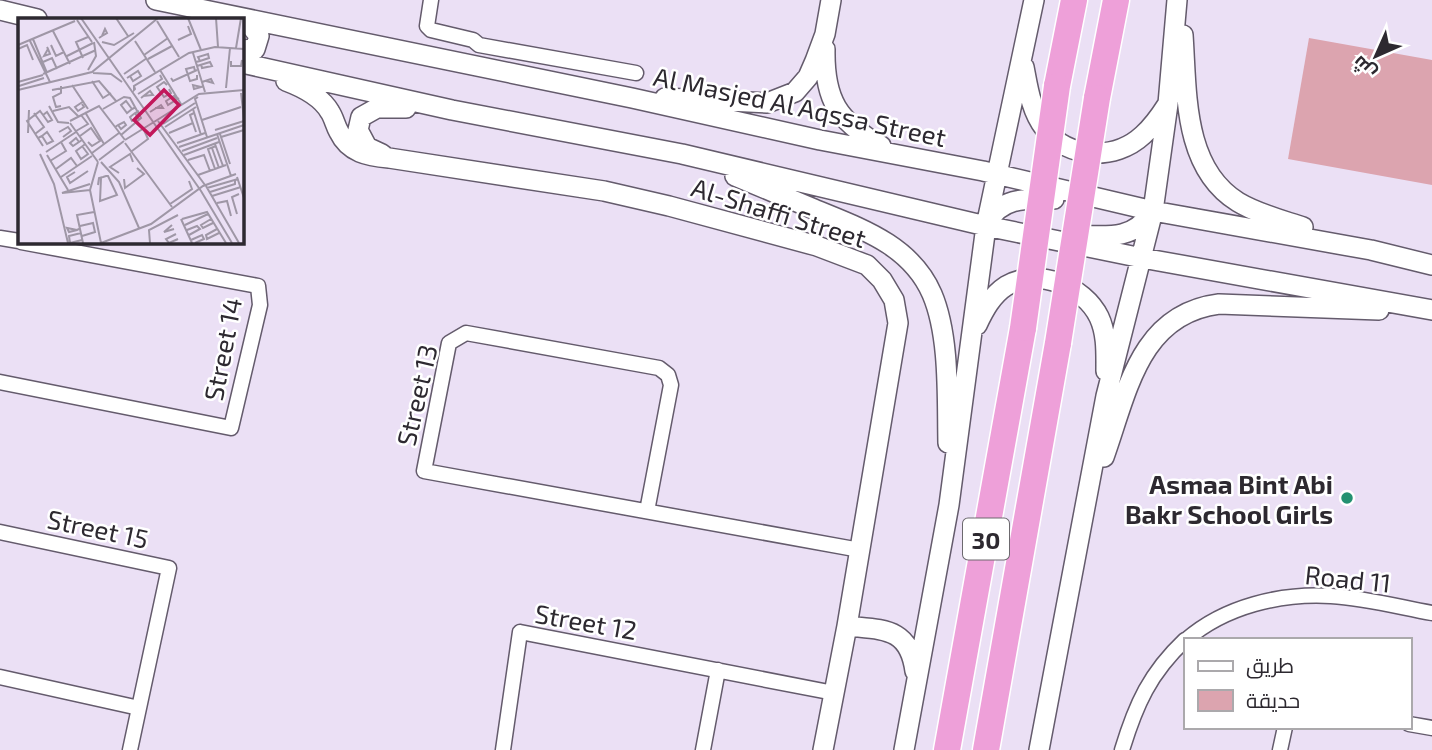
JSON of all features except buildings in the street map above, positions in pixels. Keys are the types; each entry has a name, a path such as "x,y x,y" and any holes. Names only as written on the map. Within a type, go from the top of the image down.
{"highway":[{"name":"30","path":"947,742 1023,328 1057,86 1074,0"},
{"name":"30","path":"988,745 1058,343 1097,98 1116,0"}],"main road":[{"name":"Al Masjed Al Aqssa Street","path":"156,0 232,18"},
{"path":"831,0 825,34 824,76 836,108 850,126 892,153"},
{"path":"904,750 948,505 986,226 1034,0"},
{"path":"1039,750 1106,396 1153,211 1179,0"},
{"path":"1179,0 1192,129 1200,158 1213,180 1232,198 1249,208 1371,250"},
{"path":"0,10 33,18"},
{"name":"Al Masjed Al Aqssa Street","path":"243,20 997,174 1153,211 1371,250 1430,264"},
{"path":"243,22 251,26 259,36 255,49 243,50"},
{"path":"632,99 690,98 767,103 796,92 808,77 825,34"},
{"path":"1022,55 1028,92 1037,116 1052,136 1073,149 1105,153 1128,146 1149,129 1168,104"},
{"path":"243,65 452,110 682,154 986,226 1142,258 1432,311"},
{"name":"Al-Shaffi Street","path":"243,65 300,86 317,97 329,110 340,136 352,148 367,156 604,191 669,206 817,246 867,265 882,280 894,300 898,323 847,626 823,750"},
{"name":"Al-Shaffi Street","path":"389,158 367,147 358,130 361,117 377,107 452,110"},
{"path":"682,154 870,232 896,248 918,270 935,302 942,340 947,415 948,505"},
{"path":"986,226 996,210 1014,200 1117,201"},
{"path":"1022,233 1124,235 1139,228 1153,211"},
{"path":"973,333 990,302 1009,285 1030,279 1066,286 1089,303 1103,327 1106,396"},
{"path":"1085,511 1139,361 1155,335 1175,318 1201,306 1219,304 1432,311"},
{"path":"847,626 898,635 908,646 914,659 916,677"}],"street":[{"path":"432,0 428,26 431,30 473,40 479,45 636,73"},
{"path":"479,45 481,67"},
{"name":"Street 14","path":"0,238 18,241"},
{"name":"Street 14","path":"0,382 231,428 260,305 258,286 31,243"},
{"name":"Street 13","path":"647,511 671,385 668,375 659,368 466,333 449,343 424,471 860,550"},
{"name":"Street 15","path":"0,532 169,568 130,750"},
{"name":"Road 11","path":"1189,638 1229,612 1293,596 1333,596 1432,613"},
{"name":"Street 12","path":"503,750 520,632 834,693"},
{"name":"Road 11","path":"1122,750 1132,717 1148,684 1167,658 1184,642"},
{"path":"703,750 718,670"},
{"path":"0,677 139,708"},
{"path":"1411,724 1432,728"},
{"path":"1280,750 1284,729"}],"green space":[{"path":"1309,38 1432,60 1432,185 1288,159"}],"place":[{"name":"Asmaa Bint Abi Bakr School Girls","path":"1347,498"}]}
